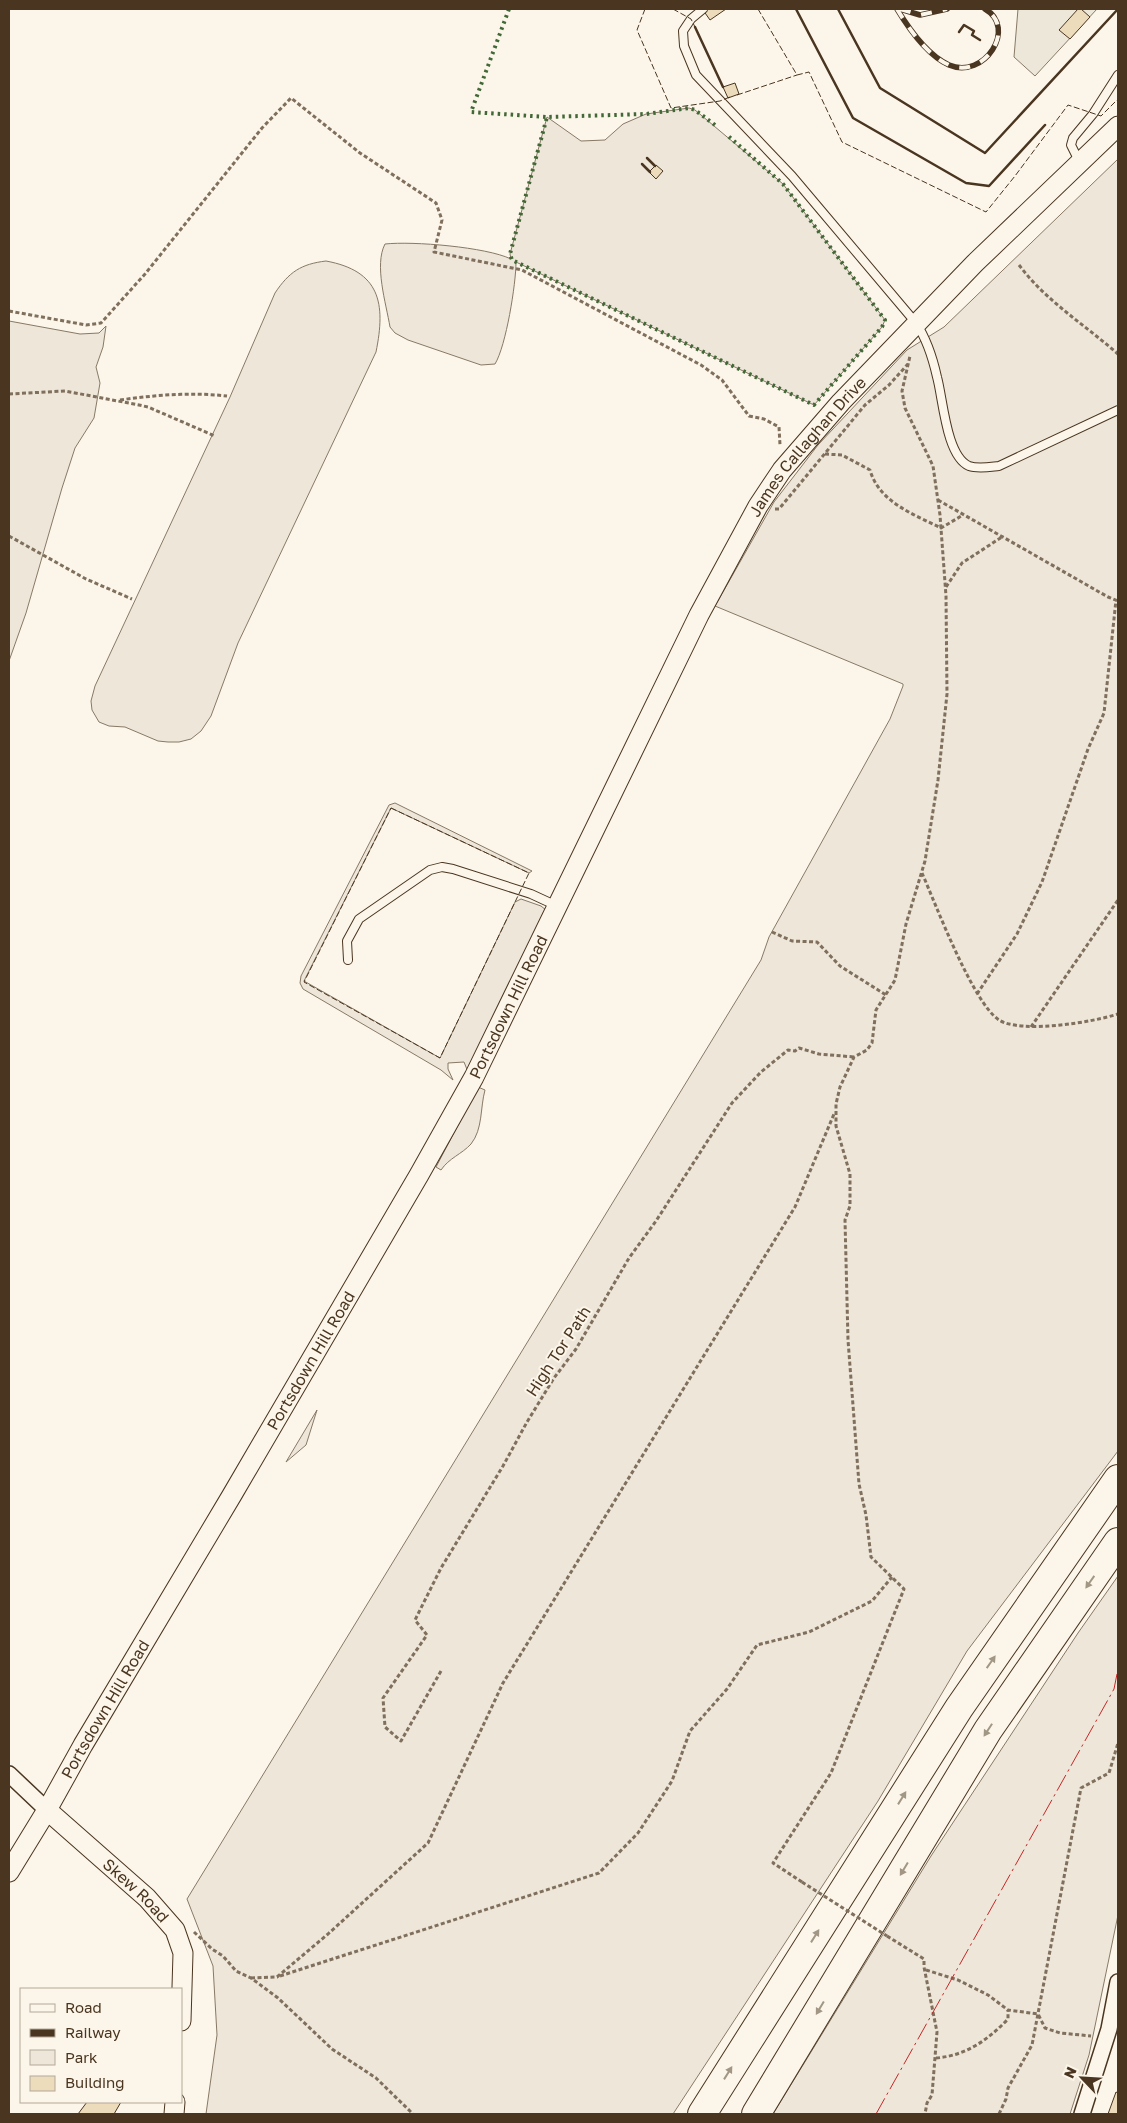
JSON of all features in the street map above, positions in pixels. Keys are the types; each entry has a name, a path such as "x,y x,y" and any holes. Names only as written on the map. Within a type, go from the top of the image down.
{"highway":[{"path":"702,2114 959,1708 1118,1479"},
{"path":"756,2114 988,1730 1118,1542"}],"street":[{"name":"James Callaghan Drive","path":"591,836 698,615 758,506 782,470 816,430 975,262 1118,126"},
{"name":"Portsdown Hill Road","path":"9,1872 474,1078 591,836"},
{"path":"9,1774 47,1810"},
{"name":"Skew Road","path":"47,1810 147,1898 175,1930 183,1953 182,1988"},
{"path":"1082,2114 1111,2032 1118,1982"}],"lane":[{"path":"704,9 690,19 683,30 684,46 696,75 792,176 916,323 937,377 950,440 956,453 967,465 979,468 999,466 1118,410"},
{"path":"1081,163 1071,146 1073,138 1093,114 1118,75"},
{"path":"348,960 347,941 359,919 436,867 453,869 531,894 557,906"}],"path":[{"path":"9,312 86,325 101,323 145,274 262,128 291,98 360,153 436,202 442,220 434,252 522,270 712,372 730,388 749,416 764,419 779,427 782,470"},
{"path":"1019,265 1055,303 1118,354"},
{"path":"276,1977 328,1934 428,1842 503,1683 795,1207 835,1112 840,1088 854,1057 867,1050 872,1043 876,1010 895,980 906,924 925,861 938,780 947,694 946,588 933,466 905,408 902,391 916,323"},
{"path":"758,506 779,510 865,405 889,385 908,364"},
{"path":"9,394 54,390 148,407 215,436"},
{"path":"116,401 188,394 227,396"},
{"path":"825,454 842,455 870,470 873,481 894,504 941,528"},
{"path":"938,500 1117,601 1104,714 1088,749 1042,882 1017,934 977,994"},
{"path":"941,528 963,515"},
{"path":"9,536 86,579 132,599"},
{"path":"946,588 962,562 1002,537"},
{"path":"922,873 977,994 999,1020 1030,1027 1094,1021 1118,1014"},
{"path":"1030,1027 1118,900"},
{"path":"772,932 792,941 817,942 840,966 886,995"},
{"name":"High Tor Path","path":"441,1671 401,1740 386,1727 383,1698 428,1635 416,1620 441,1568 554,1378 576,1349 629,1258 656,1221 687,1170 732,1103 761,1072 788,1050 795,1051 799,1048 819,1054 854,1057"},
{"path":"835,1112 836,1126 850,1174 850,1206 845,1220 848,1340 859,1484 866,1515 871,1557 904,1589 831,1773 773,1864 924,1960 937,2032 932,2095 927,2103 925,2114"},
{"path":"251,1978 276,1977 599,1873 638,1833 672,1781 690,1731 727,1688 757,1645 809,1632 872,1601 892,1577"},
{"path":"999,2114 1006,2099 1008,2088 1032,2045 1081,1788 1109,1773 1118,1744"},
{"path":"175,1930 195,1932 212,1949 223,1956 236,1971 251,1978 278,1998 332,2049 376,2078 413,2114"},
{"path":"926,1970 958,1980 988,1995 1008,2010 1038,2014"},
{"path":"936,2058 954,2057 996,2032 1008,2019 1008,2010"},
{"path":"1038,2014 1045,2028 1060,2033 1111,2032"}],"green space":[{"path":"689,108 695,110 783,184 885,320 882,327 814,405 516,262 510,314 503,344 495,364 481,365 408,340 395,333 390,327 381,273 382,253 385,244 413,243 468,248 511,259 510,254 547,117 581,141 605,140 623,124 646,114"},
{"path":"1118,159 1118,1451 967,1651 878,1801 673,2114 206,2114 217,2035 213,1966 187,1899 761,960 769,937 890,719 903,686 903,684 715,606 774,502 818,445 907,350 944,327"},
{"path":"326,261 344,266 358,273 368,281 375,292 379,304 380,319 376,352 238,643 211,716 201,731 191,739 179,742 158,741 125,727 109,726 99,722 92,710 91,701 95,686 230,397 275,293 296,270 309,264"},
{"path":"9,321 80,334 99,333 106,326 103,347 96,367 100,383 94,418 75,448 26,613 9,661"},
{"path":"395,803 532,871 529,873 391,808 304,981 440,1058 515,902 521,899 541,906 546,910 468,1072 464,1062 448,1063 448,1069 453,1080 441,1070 303,989 300,983 301,976 389,805"},
{"path":"478,1087 485,1090 478,1132 471,1144 441,1170 436,1167"},
{"path":"317,1410 306,1445 286,1462"},
{"path":"1118,1576 1118,1915 1089,2055 1070,2114 773,2114 931,1856 1078,1633"}],"shaded area":[{"path":"1018,9 1097,9 1035,76 1014,57"}],"building":[{"path":"726,9 710,20 703,10"},
{"path":"1078,9 1081,9 1090,17 1070,39 1059,30"},
{"path":"735,83 739,94 728,98 723,87"},
{"path":"656,165 663,171 656,179 649,172"},
{"path":"1116,2092 1118,2093 1118,2114 1108,2114"},
{"path":"86,2103 120,2103 114,2114 78,2114"}],"railway":[{"path":"897,9 913,33 933,55 949,65 962,68 974,65 984,59 992,50 997,39 998,28 994,17 985,9"},
{"path":"900,9 920,15 947,9"}],"hedge":[{"path":"509,9 471,112 547,117"},
{"path":"715,125 695,110 689,108 646,114 547,117 510,254 512,260 814,405 882,327 885,320 783,184 727,135"}],"fence":[{"path":"645,9 637,30 671,108 720,101 730,97"},
{"path":"673,9 691,19 695,27"},
{"path":"758,9 797,75 809,72 842,142 986,212 1068,105 1101,116 1118,99"},
{"path":"737,95 797,75"},
{"path":"391,808 529,873 440,1058 304,982 391,808"}],"wall":[{"path":"796,9 853,118 966,183 989,186 1045,125"},
{"path":"838,9 880,88 985,153 1118,9"},
{"path":"959,32 964,25 974,31 972,35 980,40"},
{"path":"695,27 723,87"},
{"path":"647,158 655,166"},
{"path":"642,164 650,172"}],"power":[{"path":"876,2114 1114,1689 1118,1669"}]}
